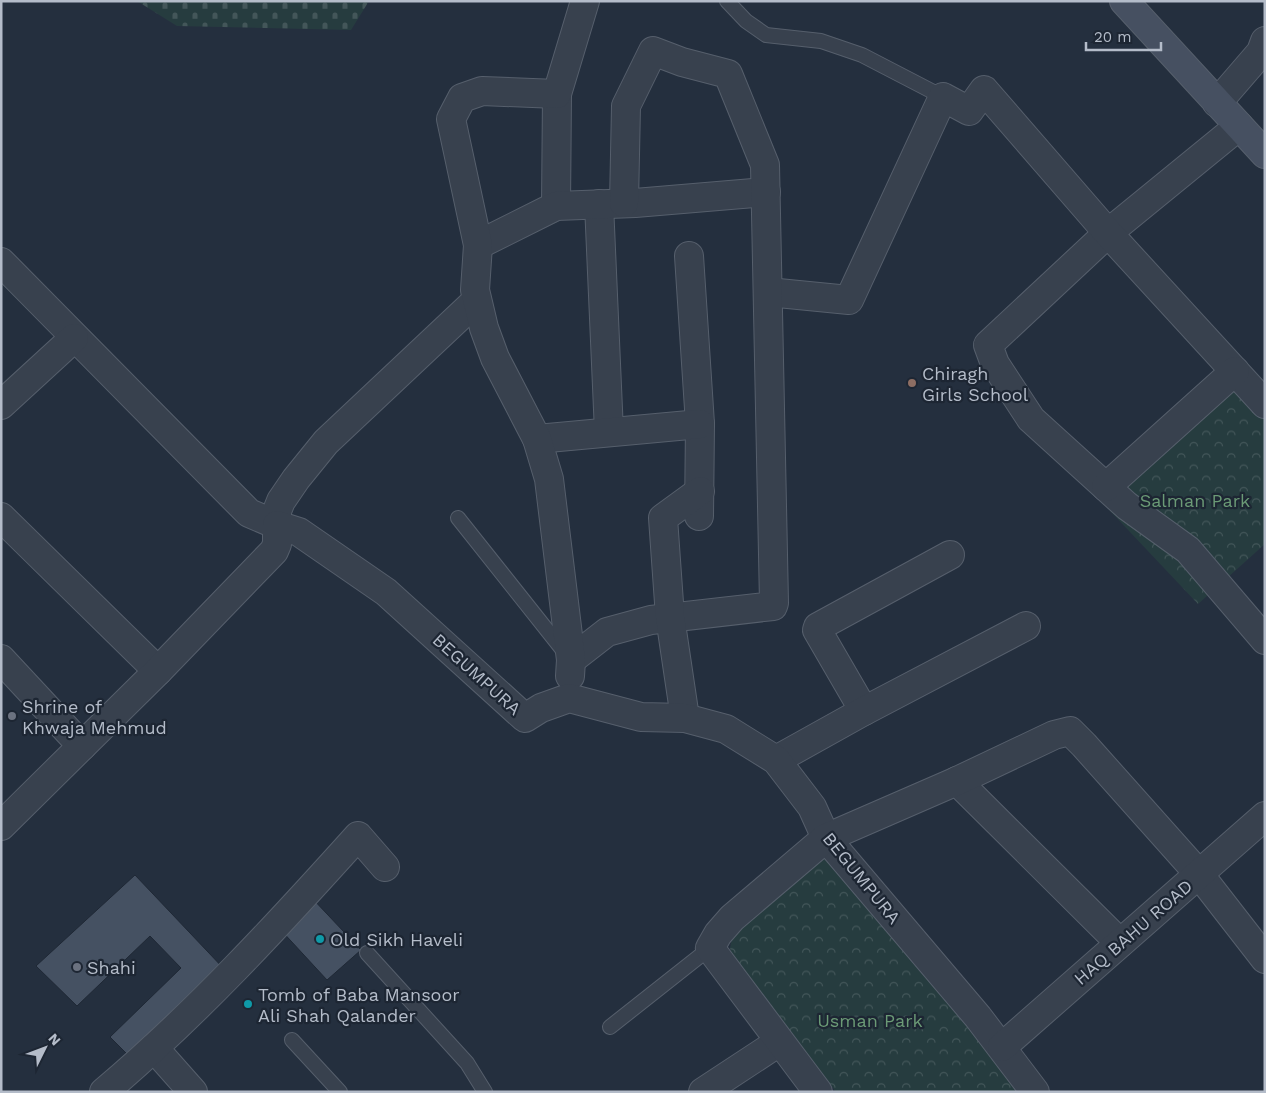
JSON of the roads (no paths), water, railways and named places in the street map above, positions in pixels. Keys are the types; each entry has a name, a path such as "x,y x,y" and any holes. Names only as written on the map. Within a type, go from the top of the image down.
{"main road":[{"path":"1124,1 1265,154"}],"street":[{"path":"556,206 557,94 585,1"},
{"path":"1218,103 1261,52 1265,41"},
{"path":"571,660 607,632 651,620 774,605 765,165 728,74 682,62 653,51 626,106 612,204 609,432"},
{"path":"768,292 850,300 943,97 969,111 984,90 1108,233 1265,404"},
{"path":"557,94 482,92 462,98 451,119 478,245 476,301 495,358 537,439 548,479 571,660 569,698"},
{"path":"1239,126 1108,233 988,345 994,364 1031,418 1127,506 1188,550 1265,640"},
{"path":"478,245 556,206 612,204 766,192"},
{"path":"686,718 670,617 663,518 699,504 700,424 689,256"},
{"path":"1,262 248,513 277,525"},
{"path":"1,826 158,671 274,551 277,544 277,511 281,501 326,442 476,301"},
{"path":"1,405 74,338"},
{"path":"1106,487 1235,371"},
{"path":"537,439 700,424"},
{"path":"1,518 158,671"},
{"name":"BEGUMPURA","path":"277,525 306,537 386,592 525,718 541,708 569,698 640,717 686,718 726,729 776,760 812,807 826,838 1002,1047 1035,1092"},
{"path":"864,711 817,630 818,627 950,555"},
{"path":"776,760 864,711 1026,626"},
{"path":"1,659 82,746"},
{"path":"818,1092 710,948 718,934 732,918 826,838 957,781 1054,734 1070,731 1199,874 1265,959"},
{"path":"957,781 1120,943"},
{"name":"HAQ BAHU ROAD","path":"1002,1047 1265,816"},
{"path":"104,1092 154,1048 230,974 358,836 386,867"},
{"path":"703,1092 779,1042"},
{"path":"154,1048 193,1092"}],"lane":[{"path":"726,1 746,21 766,35 821,41 846,49 862,55 943,97"},
{"path":"458,518 571,660"},
{"path":"610,1027 710,948"},
{"path":"367,953 467,1063 485,1092"},
{"path":"292,1040 340,1092"}],"place":[{"name":"Chiragh Girls School","path":"912,383"},
{"name":"Shrine of Khwaja Mehmud","path":"12,716"},
{"name":"Old Sikh Haveli","path":"320,939"},
{"name":"Shahi","path":"77,967"},
{"name":"Tomb of Baba Mansoor Ali Shah Qalander","path":"248,1004"}],"park label":[{"name":"Salman Park","path":"1195,500"},
{"name":"Usman Park","path":"870,1020"}]}
